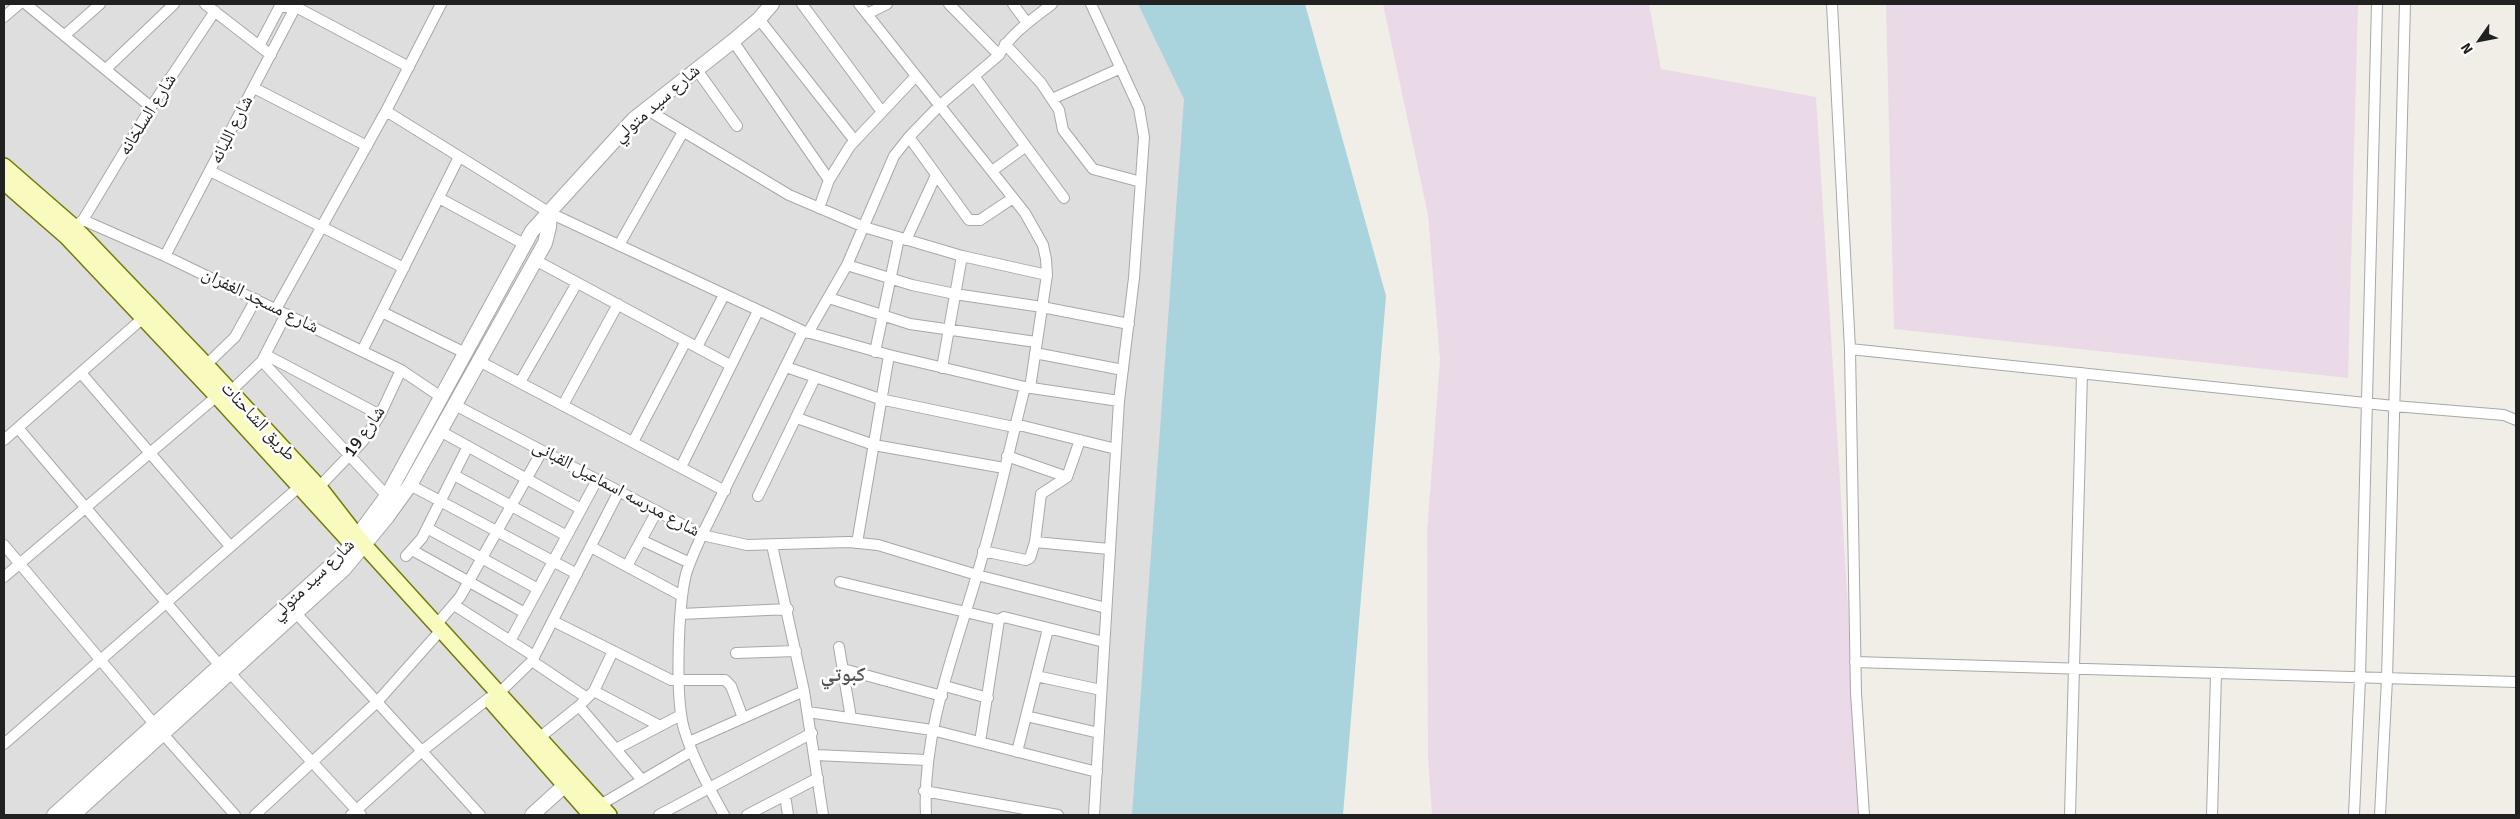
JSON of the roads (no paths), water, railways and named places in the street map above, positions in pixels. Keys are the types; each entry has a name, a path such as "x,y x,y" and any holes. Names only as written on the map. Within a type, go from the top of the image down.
{"main road":[{"name":"طريق الشاحنات","path":"4,166 79,223 206,365 224,394 299,487 358,545 437,631 493,696"},
{"name":"طريق الشاحنات","path":"4,182 67,237 143,318 224,394 319,488 358,545"},
{"path":"493,696 539,738 600,812"},
{"path":"493,696 564,786 600,812"}],"street":[{"path":"4,17 19,4"},
{"path":"26,4 152,107"},
{"path":"65,36 100,4"},
{"path":"106,70 174,4"},
{"path":"205,4 270,55"},
{"path":"276,309 386,111 441,4"},
{"path":"802,4 882,112"},
{"path":"859,4 1025,213 1043,245 1047,275 1036,348 1027,387 1007,456 977,575 932,730 924,791 926,815"},
{"path":"867,14 887,4"},
{"path":"949,4 999,55"},
{"path":"1013,4 1026,23"},
{"path":"724,815 690,747 681,715 682,596 690,563 702,535 786,367 847,265 887,170 909,138 940,106 999,55 1005,44 1026,23 1052,4"},
{"path":"1091,4 1139,108 1144,128 1129,324 1119,400 1094,815"},
{"path":"1832,4 1850,350 1855,662 1864,815"},
{"path":"2354,815 2360,678 2377,4"},
{"path":"2380,815 2387,678 2405,4"},
{"path":"260,46 280,6 297,5 409,67"},
{"name":"شارع اللبانه","path":"165,256 297,5"},
{"path":"770,9 855,141"},
{"name":"شارع سيد متولي","path":"226,670 344,554 358,545 387,496 524,244 536,226 550,213 576,181 646,109 733,41 770,9"},
{"name":"شارع السلخانه","path":"79,223 214,12"},
{"path":"733,41 829,180"},
{"path":"1005,44 1033,74 1052,99 1059,110 1063,130 1093,170 1141,182"},
{"path":"1052,99 1121,68"},
{"path":"697,70 737,126"},
{"path":"819,208 829,180 855,141 916,76"},
{"path":"974,76 1064,198"},
{"path":"254,88 367,146"},
{"path":"646,109 789,195 864,227 962,256 1047,275"},
{"path":"386,111 550,213 806,332 875,352 1027,387 1119,400"},
{"path":"619,246 683,132"},
{"path":"909,138 966,216 973,221 980,220 1013,198"},
{"path":"992,171 1026,148"},
{"path":"362,351 460,157"},
{"path":"210,172 404,268"},
{"path":"875,352 889,278 902,239 936,175"},
{"path":"439,198 524,244"},
{"name":"شارع سيد متولي","path":"54,815 296,613 410,485 535,260 548,234 550,213"},
{"name":"شارع مسجد الغفران","path":"79,223 165,256 256,299 401,370 441,397"},
{"path":"942,368 962,256"},
{"path":"535,260 730,365"},
{"path":"847,265 889,278 954,294 1042,307 1129,324"},
{"path":"520,382 577,283"},
{"path":"697,347 724,295"},
{"path":"829,298 881,316 948,332 1036,348 1123,370"},
{"path":"206,365 235,337 256,299"},
{"path":"562,405 618,304"},
{"path":"681,467 758,311"},
{"path":"382,312 465,353"},
{"path":"4,577 224,394 264,358 286,314"},
{"path":"4,440 143,318"},
{"path":"633,442 686,341"},
{"path":"1850,350 2394,406 2504,415 2516,420"},
{"path":"857,542 889,355"},
{"path":"264,358 380,415"},
{"path":"264,358 387,496"},
{"path":"479,361 725,491"},
{"path":"786,367 880,399 1015,426 1116,449"},
{"name":"شارع 19","path":"319,488 351,456 380,415 401,370"},
{"path":"81,373 230,546"},
{"path":"2070,815 2082,374"},
{"path":"758,496 815,378"},
{"name":"شارع مدرسه اسماعيل القبانى","path":"455,405 702,535 747,545 857,542 878,545 977,575 1106,608"},
{"path":"797,418 874,445 1004,468"},
{"path":"18,428 166,602 226,670 312,762 356,814 422,751 493,696 533,658 618,491"},
{"path":"440,431 581,509"},
{"path":"983,550 1026,560 1031,556 1035,542 1041,494 1067,477 1080,440"},
{"path":"468,446 427,528 409,553 469,582 525,613"},
{"path":"255,815 377,702 437,631 469,582 542,450"},
{"path":"1007,456 1067,477"},
{"path":"454,475 567,536"},
{"path":"510,641 597,480"},
{"path":"410,485 577,574"},
{"path":"5,740 299,487"},
{"path":"627,566 657,511"},
{"path":"427,528 538,589"},
{"path":"642,540 690,563"},
{"path":"1035,542 1109,549"},
{"path":"4,545 159,729 235,815"},
{"path":"772,545 788,609 812,733 823,815"},
{"path":"591,547 682,596"},
{"path":"840,582 998,620 1004,617 1104,642"},
{"path":"454,605 590,694 660,726"},
{"path":"681,614 788,609"},
{"path":"296,613 480,815"},
{"path":"980,742 998,620"},
{"path":"552,621 664,678 680,681 725,680 731,686 743,718"},
{"path":"1017,752 1048,629"},
{"path":"839,647 850,718"},
{"path":"539,738 579,706 590,694 613,651"},
{"path":"736,653 796,651"},
{"path":"1855,662 2516,682"},
{"path":"843,669 944,691 988,698"},
{"path":"2212,815 2216,674"},
{"path":"1036,676 1101,690"},
{"path":"600,812 690,747 743,718 804,691"},
{"path":"579,706 642,780"},
{"path":"808,712 932,730 1097,772"},
{"path":"616,749 681,715"},
{"path":"1026,716 1099,733"},
{"name":"شارع سيد متولي","path":"73,815 159,729"},
{"path":"659,815 812,733"},
{"path":"815,755 927,760"},
{"path":"746,815 818,778"},
{"path":"532,815 564,786"},
{"path":"924,791 1043,814 1058,815"},
{"path":"785,795 788,815"}],"water":[{"path":"1138,4 1305,4 1386,296 1343,815 1132,815 1184,99"}],"district":[{"name":"كبوتي","path":"843,676"}]}
